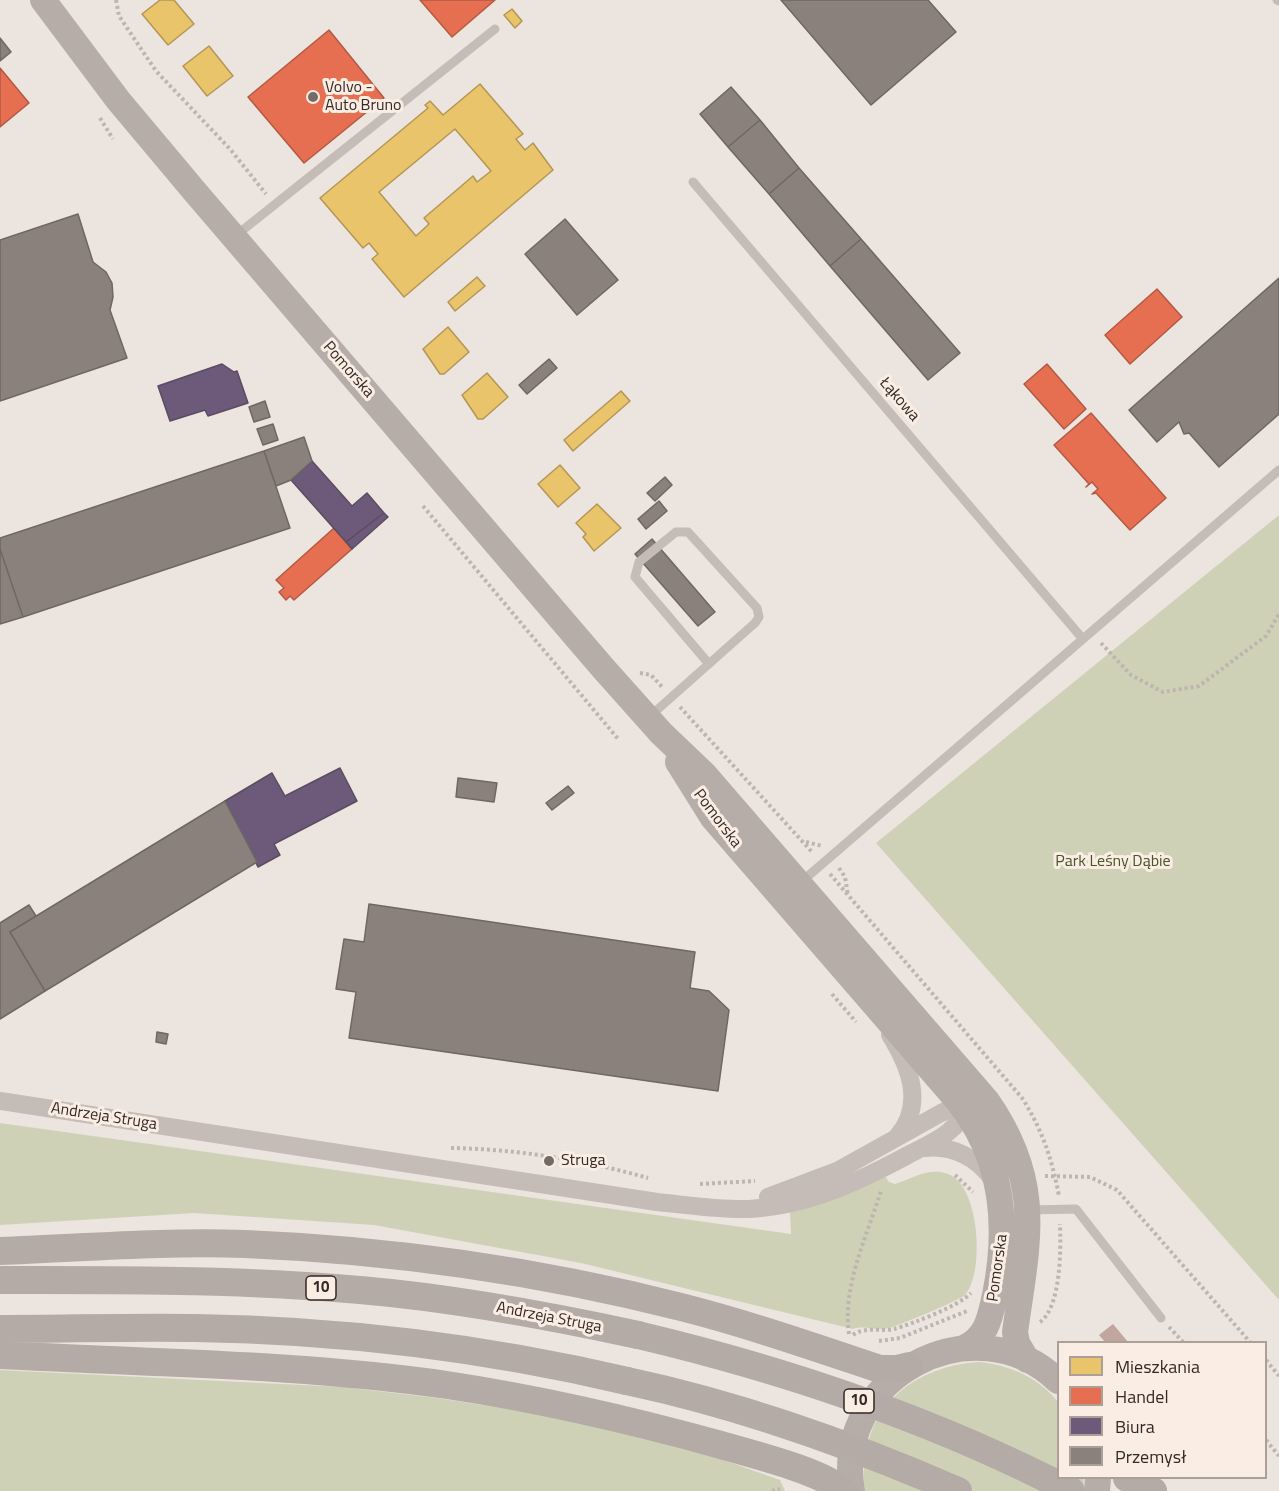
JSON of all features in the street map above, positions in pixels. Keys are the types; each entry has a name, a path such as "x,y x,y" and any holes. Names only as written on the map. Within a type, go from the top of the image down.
{"main road":[{"path":"0,1251 178,1244 245,1244 436,1261 618,1292 749,1326 887,1370 909,1366"},
{"name":"Andrzeja Struga","path":"0,1280 262,1284 360,1290 505,1309 638,1335 747,1365 862,1402 977,1448 1071,1491"},
{"path":"0,1329 196,1328 341,1336 478,1352 627,1381 690,1396 815,1435 958,1491"},
{"path":"0,1355 294,1370 487,1392 565,1405 650,1425 753,1454 828,1480 843,1491"},
{"path":"1129,1479 1153,1491"}],"street":[{"name":"Pomorska","path":"43,0 118,100 654,726 704,805 790,891 964,1074 999,1118 1016,1153 1028,1210 1028,1254 1017,1319 1017,1343 1027,1360"},
{"name":"Pomorska","path":"790,891 864,993 907,1066 913,1087 909,1117 894,1141"},
{"name":"Pomorska","path":"864,993 965,1107 988,1152 1000,1191 1003,1241 991,1314 981,1337 964,1348"},
{"name":"Pomorska","path":"964,1074 969,1088 965,1107"},
{"name":"Andrzeja Struga","path":"0,1101 637,1199 749,1209 800,1201 843,1187 888,1166 956,1127 965,1107"},
{"name":"Pomorska","path":"965,1107 983,1107 999,1118"},
{"name":"Andrzeja Struga","path":"707,1207 758,1199 795,1189 837,1171 941,1113 965,1107"},
{"name":"Andrzeja Struga","path":"915,1152 932,1147 959,1152 984,1169 1000,1191"},
{"path":"852,1491 850,1464 859,1426 878,1393 909,1366 936,1354 964,1348 990,1348 1027,1360 1057,1380"}],"lane":[{"path":"234,237 276,206 495,28"},
{"name":"Łąkowa","path":"693,182 1086,635"},
{"path":"790,891 1279,470"},
{"path":"654,726 709,664 759,617 757,608 688,532 683,530 676,532 639,562 634,577 709,664"},
{"path":"1028,1210 1076,1209 1161,1318"}],"path":[{"path":"116,0 119,16 156,71 230,149 276,206"},
{"path":"423,506 619,740"},
{"path":"1086,635 1131,675 1162,692 1199,686 1266,636 1279,614"},
{"path":"822,864 1022,1098 1037,1122 1050,1154 1055,1175 1060,1209 1060,1262 1049,1312 1040,1322 1017,1319"},
{"path":"826,984 837,1003 861,1028"},
{"path":"445,1148 501,1150 613,1168 651,1179"},
{"path":"873,1194 897,1181 888,1166"},
{"path":"946,1171 965,1182 975,1198"},
{"path":"1044,1176 1090,1177 1116,1190 1249,1341"},
{"path":"693,1184 729,1184 765,1179"},
{"path":"882,1190 851,1287 848,1314 849,1339 858,1332 895,1329 958,1302 975,1289"},
{"path":"854,1360 863,1341 900,1338 967,1311 991,1314"},
{"path":"1267,1361 1279,1376"},
{"path":"1267,1441 1279,1456"}],"green space":[{"name":"Park Leśny Dąbie","path":"1279,515 1279,1300 876,843"},
{"path":"0,1123 791,1234 790,1212 885,1176 889,1182 895,1184 927,1173 941,1172 959,1181 973,1212 977,1250 975,1269 965,1295 952,1302 889,1328 853,1329 581,1263 374,1225 194,1213 0,1225"},
{"path":"980,1362 1002,1366 1033,1379 1050,1393 1057,1401 1057,1479 1084,1479 1083,1491 865,1491 864,1464 869,1439 878,1418 892,1400 909,1385 930,1373"},
{"path":"0,1370 343,1387 437,1398 534,1413 608,1428 718,1458 780,1480 785,1491 0,1491"}],"building: Mieszkania":[{"path":"160,0 174,0 194,24 168,45 142,14"},
{"path":"512,9 522,21 515,28 504,15"},
{"path":"209,46 233,76 207,96 183,66"},
{"path":"480,84 523,134 516,139 525,150 533,143 553,170 404,297 372,259 378,254 369,243 363,248 320,198 428,108 425,105 430,101 443,115","holes":["455,129 491,171 477,182 473,176 424,218 429,224 416,236 379,192"]},
{"path":"477,277 485,286 455,311 448,302"},
{"path":"448,327 469,352 444,374 440,374 423,349"},
{"path":"487,373 508,397 483,419 478,419 462,395"},
{"path":"621,391 630,401 573,451 564,440"},
{"path":"560,465 580,488 558,507 538,484"},
{"path":"597,504 621,528 594,551 583,537 586,534 576,523"}],"building: Handel":[{"path":"420,0 495,0 452,37"},
{"path":"329,30 384,98 304,163 248,97"},
{"path":"0,68 29,103 0,127"},
{"path":"1157,289 1182,317 1130,364 1105,335"},
{"path":"1047,364 1086,409 1064,429 1024,384"},
{"path":"1091,413 1166,498 1130,530 1096,493 1092,494 1098,489 1092,482 1086,487 1089,484 1054,445"},
{"path":"334,528 352,549 294,600 290,596 286,600 279,592 284,588 276,580"}],"building: Biura":[{"path":"222,364 234,372 237,371 248,403 208,416 205,410 170,421 158,386"},
{"path":"312,461 352,506 367,493 384,513 346,542 291,480"},
{"path":"384,513 388,517 352,549 346,542"},
{"path":"340,768 357,801 274,844 280,855 258,867 225,801 272,773 285,796"}],"building: Przemysł":[{"path":"781,0 928,0 956,32 871,105"},
{"path":"0,38 11,52 0,61"},
{"path":"731,87 760,120 728,147 700,114"},
{"path":"760,120 799,168 769,194 728,147"},
{"path":"799,168 861,239 830,266 769,194"},
{"path":"78,214 93,262 106,272 112,283 113,297 110,310 127,358 0,401 0,240"},
{"path":"565,219 618,280 577,315 525,254"},
{"path":"861,239 960,353 928,380 830,266"},
{"path":"1279,278 1279,414 1219,467 1189,433 1184,434 1179,422 1157,442 1129,410"},
{"path":"549,359 557,368 527,394 519,385"},
{"path":"265,401 270,417 254,422 249,407"},
{"path":"273,424 278,440 263,445 257,429"},
{"path":"304,437 312,461 291,480 276,486 264,451"},
{"path":"264,451 290,528 23,617 0,549 0,538"},
{"path":"665,477 672,485 655,501 647,493"},
{"path":"659,501 667,511 646,529 638,519"},
{"path":"652,539 715,612 698,626 635,554"},
{"path":"0,549 23,617 0,624"},
{"path":"458,778 497,783 494,802 456,797"},
{"path":"568,786 574,793 552,810 546,803"},
{"path":"225,801 257,862 45,991 10,932"},
{"path":"369,904 695,952 690,988 709,991 729,1010 718,1091 349,1038 356,992 336,989 344,939 364,942"},
{"path":"29,905 36,916 10,932 45,991 0,1019 0,923"},
{"path":"157,1032 168,1034 166,1044 156,1042"}],"building: Inne":[{"path":"1113,1324 1127,1341 1104,1341 1099,1335"}],"place":[{"name":"Volvo - Auto Bruno","path":"313,97"},
{"name":"Struga","path":"549,1161"}]}
